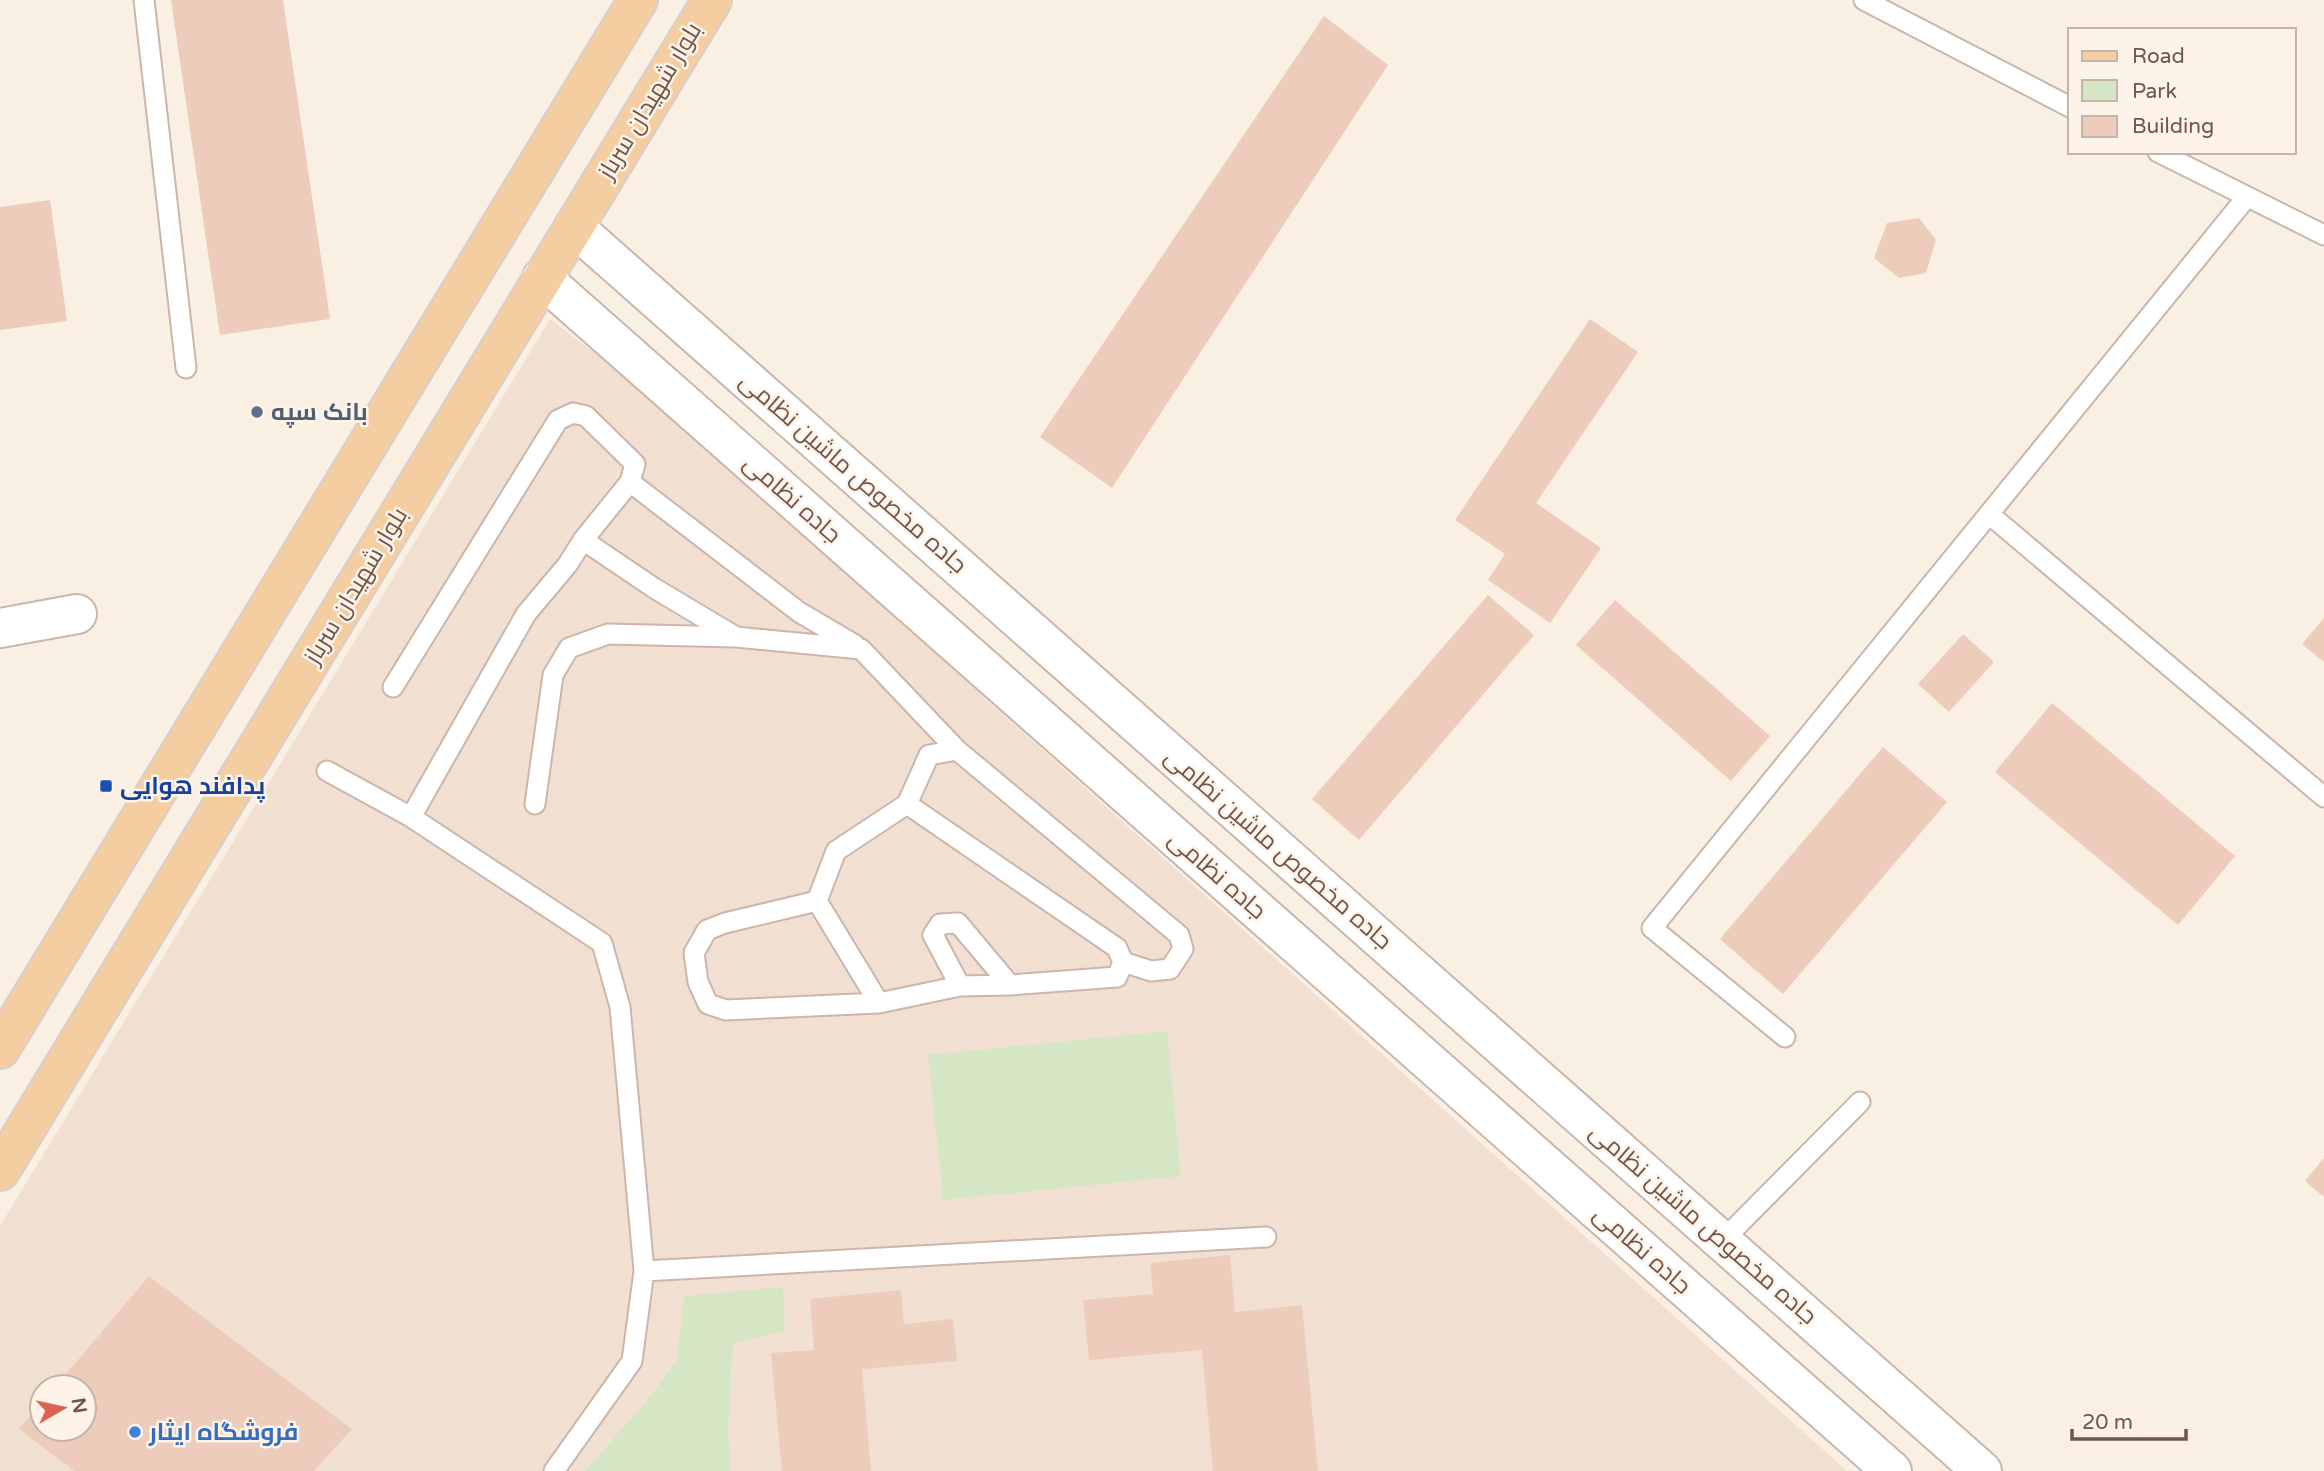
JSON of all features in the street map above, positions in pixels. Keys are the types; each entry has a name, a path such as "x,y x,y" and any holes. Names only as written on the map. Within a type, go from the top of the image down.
{"main road":[{"path":"0,1049 638,0"},
{"name":"بلوار شهیدان سرباز","path":"0,1171 712,0"}],"street":[{"name":"جاده مخصوص ماشین نظامی","path":"574,227 1982,1471"},
{"name":"جاده نظامی","path":"542,278 1892,1471"},
{"path":"0,628 77,614"}],"lane":[{"path":"144,0 186,368"},
{"path":"1864,0 2068,106"},
{"path":"2162,154 2324,235"},
{"path":"1785,1037 1652,928 2246,198"},
{"path":"393,687 558,420 573,413 586,416 635,464 630,482 526,614 411,817"},
{"path":"630,482 799,612 861,649 957,750 1179,935 1183,949 1170,970 1151,971 1123,962"},
{"path":"1989,514 2324,797"},
{"path":"583,540 654,588 736,637"},
{"path":"536,804 553,675 569,648 608,634 736,637 861,649"},
{"path":"817,901 836,851 907,804 929,755 957,750"},
{"path":"327,771 411,817 602,943 620,1007 645,1271 632,1361 554,1471"},
{"path":"817,901 724,923 707,930 694,953 698,982 708,1004 726,1010 879,1003 960,986 1118,977 1123,962 1117,948 907,804"},
{"path":"817,901 879,1003"},
{"path":"960,986 933,935 940,925 958,923 1010,985"},
{"path":"1722,1241 1860,1102"},
{"path":"645,1271 1266,1237"}],"shaded area":[{"path":"550,319 628,378 1847,1471 0,1471 0,1226"}],"green space":[{"path":"1167,1031 1181,1176 943,1200 928,1055"},
{"path":"783,1287 785,1331 733,1343 728,1428 730,1471 585,1471 646,1402 677,1360 684,1296"}],"building":[{"path":"171,0 283,0 330,319 220,335"},
{"path":"1324,16 1388,65 1112,488 1040,437"},
{"path":"50,200 67,321 0,330 0,207"},
{"path":"1919,218 1936,240 1926,273 1899,278 1874,258 1887,223"},
{"path":"1590,319 1638,352 1536,503 1601,548 1550,623 1488,580 1505,554 1455,520"},
{"path":"1488,595 1534,635 1359,840 1312,799"},
{"path":"1615,600 1770,736 1731,781 1576,645"},
{"path":"2324,618 2324,662 2302,644"},
{"path":"1963,634 1994,662 1949,712 1918,684"},
{"path":"2052,703 2235,856 2178,925 1995,772"},
{"path":"1883,747 1947,802 1783,994 1720,939"},
{"path":"2324,1158 2324,1197 2305,1181"},
{"path":"1230,1255 1235,1312 1302,1305 1318,1471 1213,1471 1202,1350 1089,1360 1083,1300 1153,1294 1150,1263"},
{"path":"149,1276 352,1429 314,1471 74,1471 37,1443 98,1443 98,1373 67,1373"},
{"path":"901,1290 904,1324 953,1319 957,1361 862,1369 871,1471 782,1471 771,1353 814,1350 810,1299"},
{"path":"28,1418 28,1436 19,1429"}],"place":[{"name":"بانک سپه","path":"257,412"},
{"name":"پدافند هوایی","path":"106,786"},
{"name":"فروشگاه ایثار","path":"135,1432"}]}
